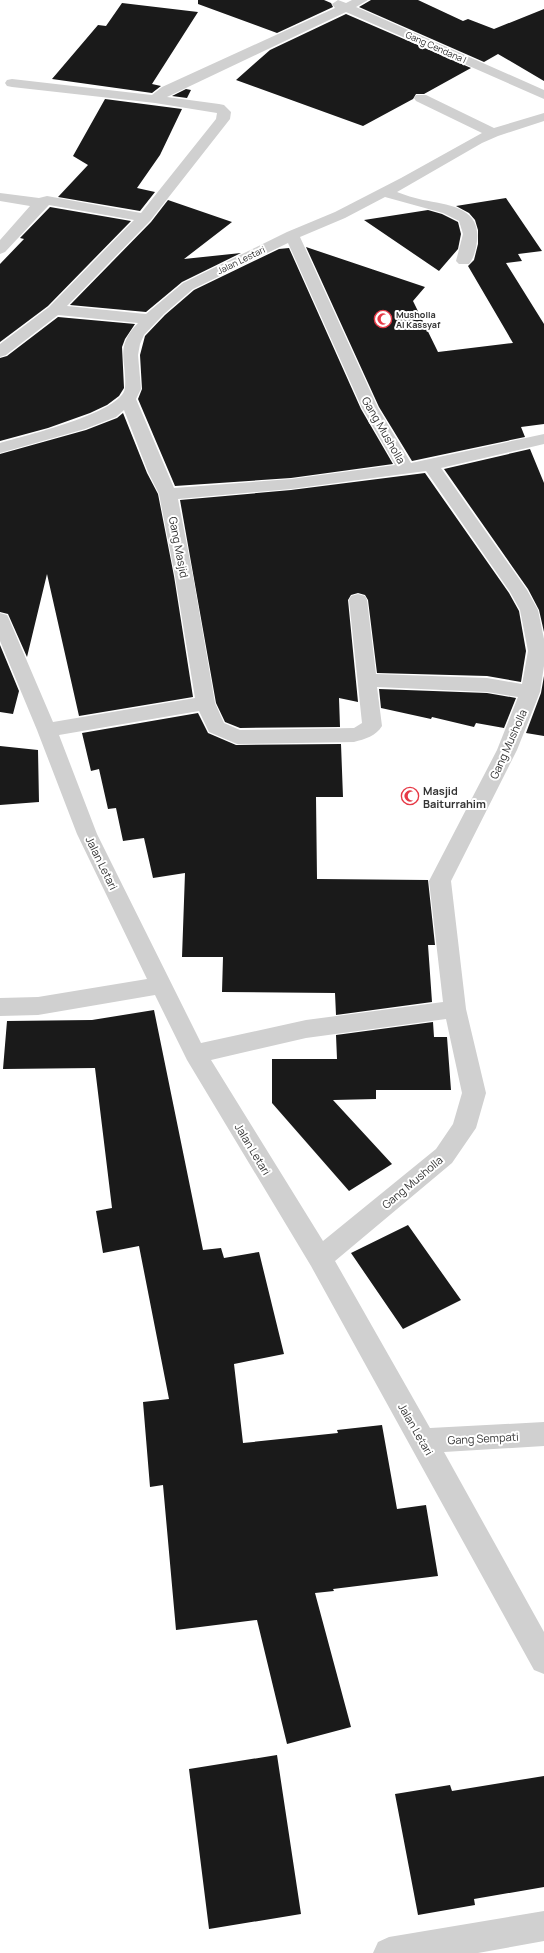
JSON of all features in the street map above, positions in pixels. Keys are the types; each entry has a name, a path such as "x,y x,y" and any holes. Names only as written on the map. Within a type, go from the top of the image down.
{"street":[{"name":"Gang Cendana I","path":"328,0 544,95"},
{"path":"155,99 167,90 362,0"},
{"path":"0,352 55,310 145,218 223,118 224,112 219,108 155,99 12,83"},
{"path":"421,98 492,133"},
{"name":"Jalan Lestari","path":"128,399 133,389 130,355 136,333 188,286 292,235 340,215 492,133 544,117"},
{"path":"384,192 406,200 444,207 461,215 468,222 471,236 464,261"},
{"path":"0,197 41,202 54,200 145,218"},
{"path":"0,249 41,202"},
{"name":"Gang Musholla","path":"292,235 370,408 406,469 430,465 518,590 529,610 537,651 530,692 507,750 440,881 455,1009 474,1093 464,1128 444,1156 320,1258"},
{"path":"55,310 150,319"},
{"path":"0,448 79,425 110,413 128,399"},
{"name":"Gang Masjid","path":"128,399 157,472 168,494 184,576 205,702 216,727 237,737 361,734 372,726 367,680"},
{"path":"430,465 544,439"},
{"path":"168,494 291,484 406,469"},
{"path":"358,600 367,680 487,685 530,692"},
{"name":"Jalan Letari","path":"0,619 47,730 87,834 195,1054 320,1258 544,1660"},
{"path":"47,730 205,702"},
{"path":"0,1007 38,1006 162,985"},
{"path":"195,1054 306,1029 455,1009"},
{"name":"Gang Sempati","path":"423,1441 544,1434"},
{"path":"389,1953 544,1926"}],"building":[{"path":"198,0 324,0 331,3 333,7 277,33 198,4"},
{"path":"371,0 418,0 463,21 468,19 494,29 544,9 544,81 498,54 484,62 359,7"},
{"path":"122,3 198,12 152,84 161,86 152,93 52,79 98,25 106,26"},
{"path":"346,14 471,68 424,94 416,94 413,99 363,126 236,80 270,50"},
{"path":"186,89 191,90 187,98 172,96"},
{"path":"105,99 182,109 160,155 137,188 155,192 140,211 58,197 88,165 73,156"},
{"path":"506,198 542,251 518,254 522,261 506,263 544,324 544,424 521,427 525,437 412,461 379,407 306,247 425,287 413,301 438,352 513,343 468,266 474,260 478,244 478,230 475,220 469,213 456,206"},
{"path":"168,200 232,222 184,259 241,253 182,282 146,312 70,305 151,222"},
{"path":"50,207 131,221 48,306 0,342 0,264 24,239 20,238"},
{"path":"428,210 442,214 458,222 461,234 458,249 439,271 364,220"},
{"path":"289,248 361,409 393,464 291,478 175,486 138,399 142,389 140,355 145,336 165,315 194,290 279,249"},
{"path":"58,317 135,324 125,339 122,347 124,388 119,396 107,405 90,413 48,428 0,441 0,358 7,356"},
{"path":"123,413 147,473 158,494 174,576 193,697 79,716 47,574 27,657 8,614 0,612 0,454 86,430 117,418"},
{"path":"530,449 544,483 544,632 539,610 528,589 444,469"},
{"path":"425,473 509,593 519,611 526,651 521,682 487,676 377,673 368,600 365,595 358,593 351,595 348,600 358,702 339,698 340,727 240,728 225,722 216,703 180,500 291,490"},
{"path":"0,645 19,691 13,714 0,712"},
{"path":"544,676 544,736 526,733 541,693"},
{"path":"379,689 487,693 516,698 504,728 476,723 474,727 432,717 431,719 381,708"},
{"path":"198,713 208,733 236,745 341,744 343,797 316,797 317,879 428,880 435,945 428,945 432,1002 336,1015 335,993 222,992 223,957 182,957 185,873 153,878 144,838 123,841 116,808 108,809 99,769 91,771 82,733"},
{"path":"0,746 38,750 39,802 0,805"},
{"path":"154,1010 203,1250 221,1248 224,1258 259,1252 284,1354 234,1364 243,1443 338,1433 337,1430 382,1425 397,1509 426,1505 438,1576 333,1589 334,1591 315,1593 351,1727 287,1744 257,1620 176,1630 163,1485 150,1487 143,1402 169,1399 139,1246 103,1253 96,1211 112,1208 95,1068 3,1069 7,1021 92,1020"},
{"path":"433,1022 434,1037 447,1037 451,1090 376,1090 376,1099 333,1100 392,1164 349,1191 272,1103 272,1059 337,1059 336,1035"},
{"path":"408,1225 461,1300 403,1329 351,1253"},
{"path":"277,1755 301,1914 209,1929 189,1769"},
{"path":"544,1776 544,1887 474,1899 475,1905 418,1915 395,1794 450,1785 452,1791"}],"place":[{"name":"Musholla Al Kassyaf","path":"383,319"},
{"name":"Masjid Baiturrahim","path":"410,796"}]}
